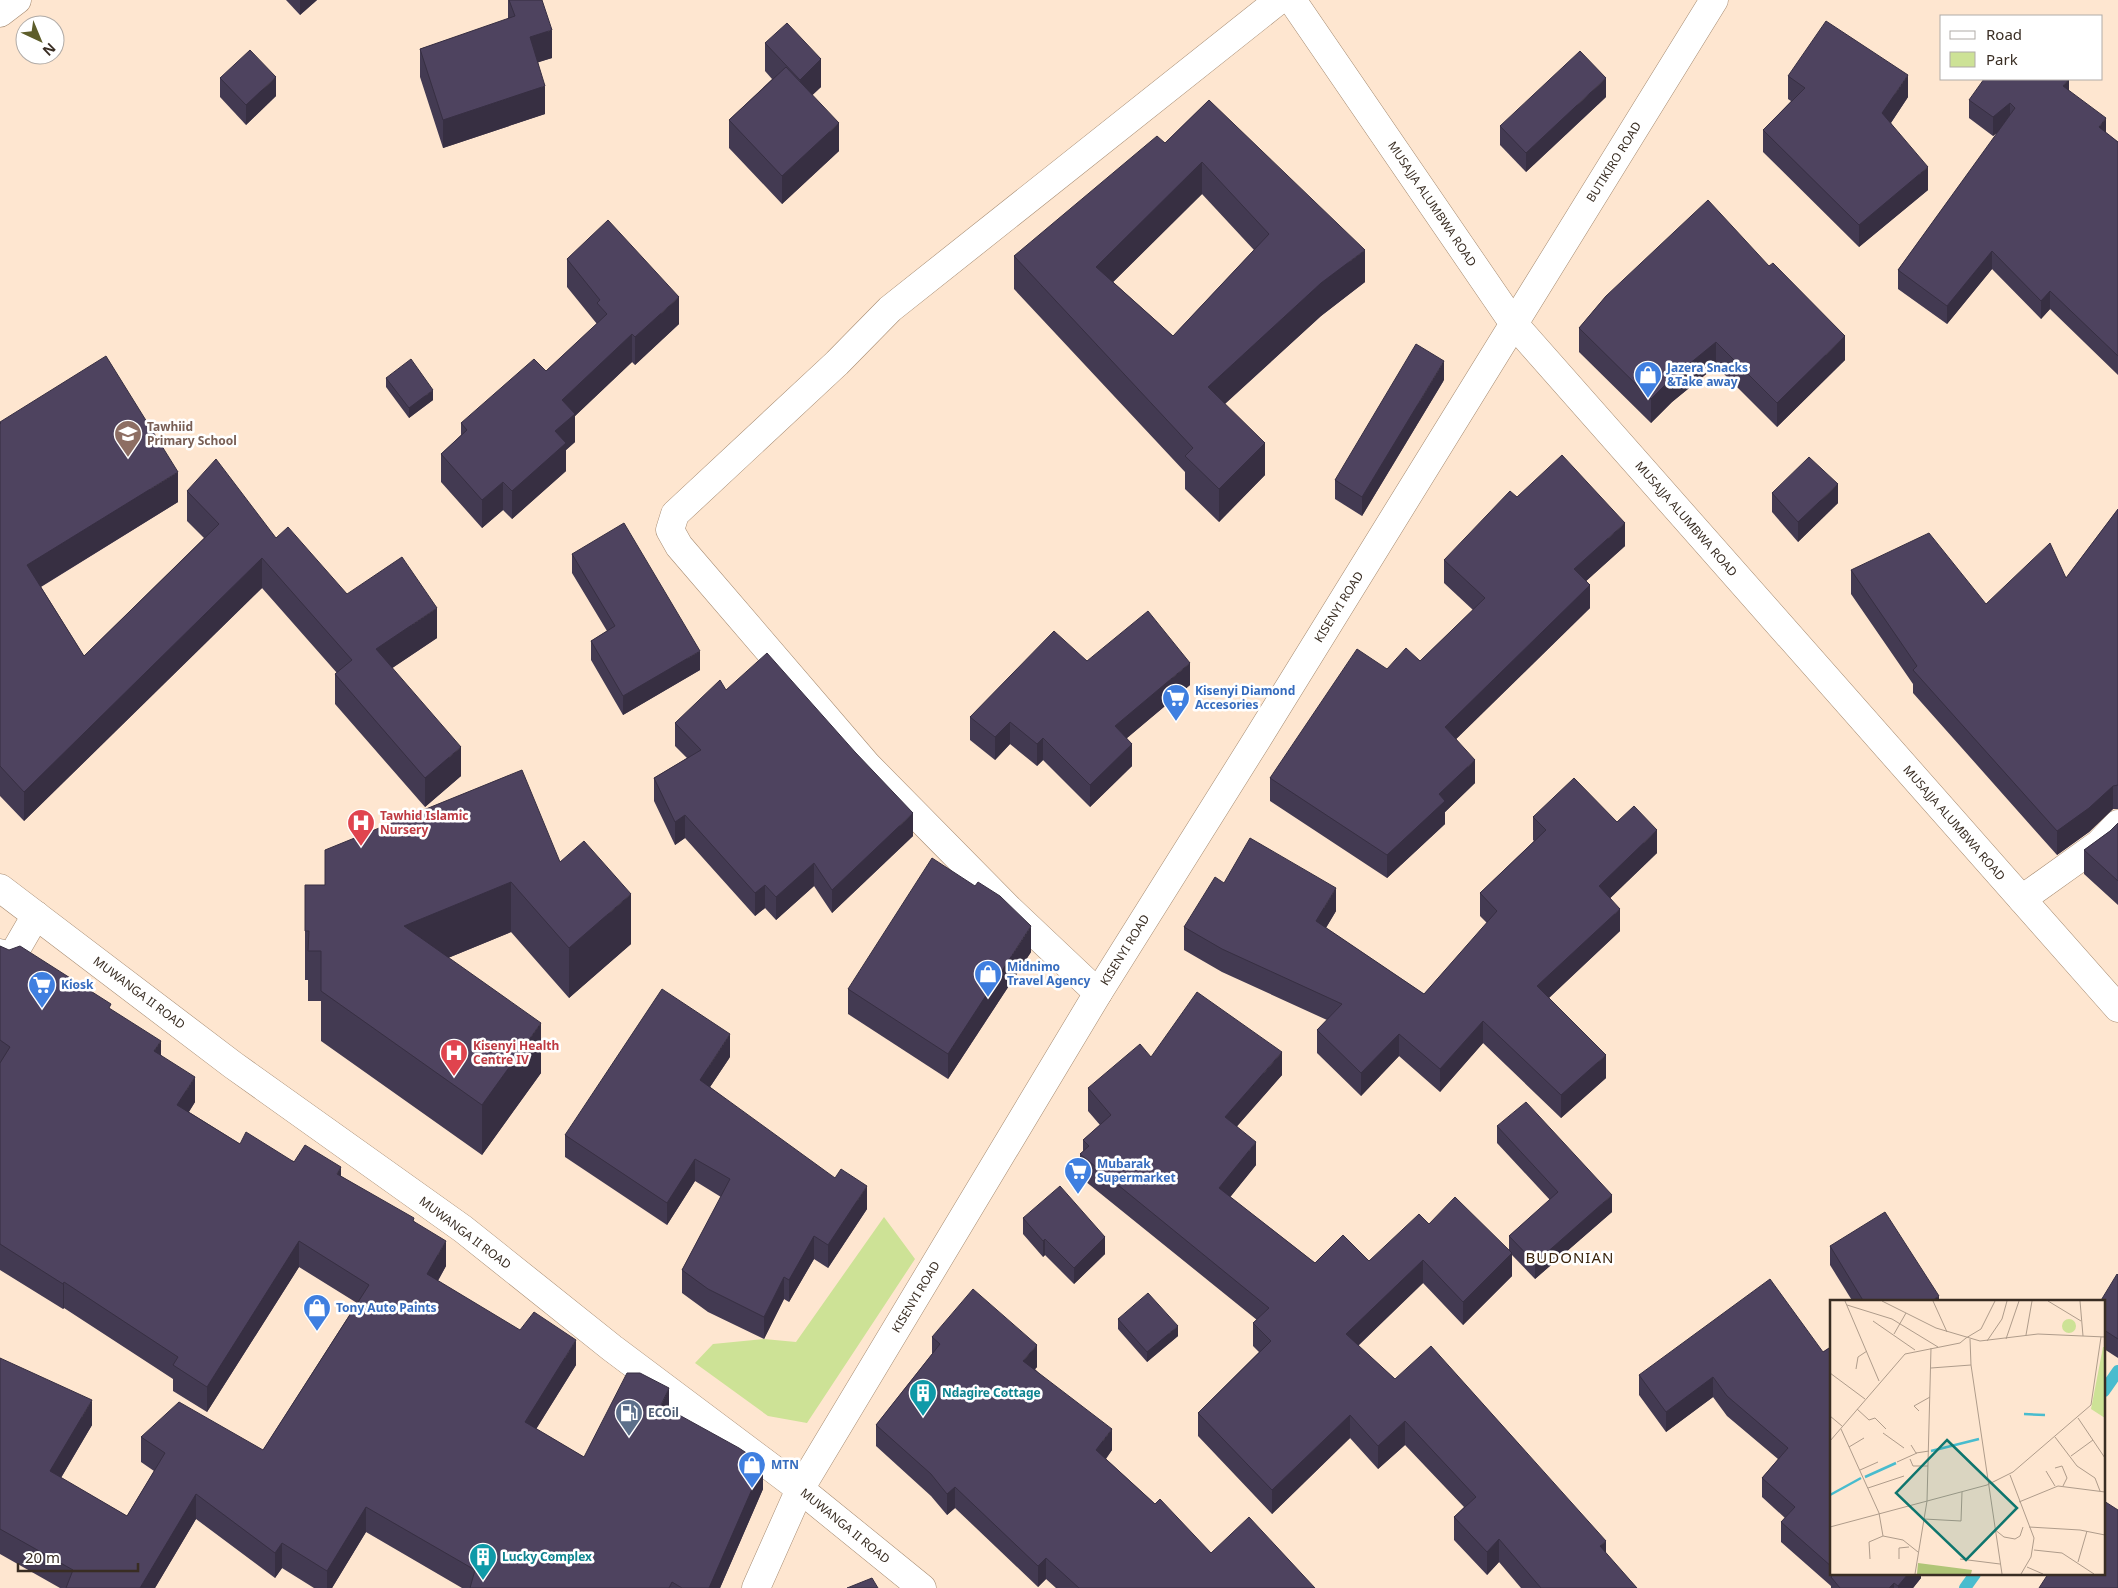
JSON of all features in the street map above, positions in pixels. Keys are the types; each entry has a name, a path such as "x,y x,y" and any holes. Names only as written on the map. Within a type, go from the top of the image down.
{"street":[{"path":"0,13 17,0"},
{"path":"1094,988 1009,909 868,765 679,546 670,530 675,514 837,363 890,309 1279,0"},
{"name":"MUSAJJA ALUMBWA ROAD","path":"1292,0 1514,324 2118,1008"},
{"name":"BUTIKIRO ROAD","path":"1514,324 1714,0"},
{"name":"KISENYI ROAD","path":"756,1588 800,1489 1094,988 1514,324"},
{"path":"2022,900 2099,844 2118,824"},
{"name":"MUWANGA II ROAD","path":"0,888 233,1065 463,1229 612,1348 800,1489 922,1588"},
{"path":"0,953 10,960 36,915"}],"green space":[{"path":"884,1217 915,1259 807,1423 768,1416 695,1363 713,1344 764,1339 796,1342"}],"building":[{"path":"509,0 542,0 552,30 530,37 545,86 443,120 420,49 515,16"},
{"path":"1826,21 1908,75 1882,113 1928,167 1859,225 1763,130 1805,88 1788,76"},
{"path":"787,23 821,59 800,80 765,43"},
{"path":"250,50 276,77 246,105 220,78"},
{"path":"1580,51 1606,78 1526,153 1500,126"},
{"path":"786,67 839,123 782,176 729,120"},
{"path":"1983,80 2068,80 2063,86 2106,118 2099,127 2118,142 2118,356 2050,291 2041,301 1992,251 1947,306 1898,270 2015,108 2010,103 1993,117 1969,100"},
{"path":"1209,100 1365,250 1321,283 1208,387 1265,443 1219,489 1185,456 1193,448 1014,256 1157,136 1165,143","holes":["1202,162 1269,234 1173,336 1096,267"]},
{"path":"1708,200 1769,266 1773,263 1845,336 1777,403 1716,342 1672,378 1651,399 1579,328 1606,296"},
{"path":"608,220 679,297 635,337 632,334 562,400 575,414 555,431 566,443 512,491 503,482 482,500 441,454 467,430 461,423 534,359 546,371 607,314 597,303 600,300 567,259"},
{"path":"1416,344 1444,361 1362,497 1335,480"},
{"path":"106,356 178,472 27,565 84,656 219,524 187,491 216,459 276,538 288,527 347,594 402,557 437,608 376,649 461,747 425,778 335,674 352,660 262,558 24,792 0,766 0,422"},
{"path":"411,359 433,390 409,408 386,378"},
{"path":"1562,455 1625,523 1574,569 1590,585 1445,727 1475,760 1439,794 1445,801 1387,855 1270,778 1357,649 1387,669 1406,648 1420,661 1485,598 1444,560 1510,491 1517,497"},
{"path":"1809,457 1838,484 1798,522 1772,493"},
{"path":"2118,509 2118,785 2113,786 2089,808 2057,831 1913,670 1917,666 1851,570 1929,533 1986,604 2050,543 2066,578"},
{"path":"624,523 700,651 623,696 591,641 615,626 572,554"},
{"path":"1148,611 1190,663 1115,726 1132,744 1090,785 1043,738 1037,744 1010,722 995,737 970,717 1054,631 1087,661"},
{"path":"767,653 855,752 913,813 832,890 814,863 776,897 765,885 755,893 685,815 675,822 654,778 701,750 675,723 720,680 726,690"},
{"path":"522,770 560,862 584,841 631,894 569,948 511,882 404,926 541,1023 482,1105 321,991 321,951 308,951 309,931 305,931 305,885 325,885 325,850"},
{"path":"1574,778 1617,822 1634,806 1657,830 1599,886 1620,909 1537,986 1606,1055 1561,1095 1483,1021 1440,1069 1399,1034 1361,1073 1317,1030 1342,1004 1222,949 1184,927 1215,877 1224,883 1250,838 1336,888 1316,921 1424,994 1497,911 1480,893 1546,830 1533,817"},
{"path":"2118,823 2118,881 2084,850"},
{"path":"932,858 975,886 978,882 1000,896 1031,926 948,1054 848,989"},
{"path":"0,946 9,950 20,946 111,1004 109,1008 161,1041 154,1051 195,1077 177,1105 240,1144 246,1132 294,1162 305,1145 341,1167 337,1174 414,1218 413,1221 446,1241 427,1274 520,1330 534,1312 576,1340 525,1422 584,1457 627,1373 640,1373 669,1388 661,1405 739,1448 763,1464 709,1588 682,1588 672,1582 669,1588 470,1588 475,1570 366,1507 327,1571 282,1543 275,1553 196,1494 140,1588 66,1588 73,1570 0,1529 0,1358 92,1400 50,1471 127,1516 165,1453 141,1437 179,1402 263,1450 369,1285 299,1241 207,1387 173,1365 178,1357 64,1282 63,1284 0,1244 0,1063 10,1047 0,1040"},
{"path":"662,989 730,1034 700,1080 835,1178 841,1169 867,1186 828,1245 814,1236 789,1280 784,1277 764,1317 708,1289 682,1270 730,1179 695,1159 667,1203 565,1135"},
{"path":"1197,992 1282,1052 1225,1117 1256,1142 1219,1188 1315,1263 1343,1235 1369,1261 1419,1214 1429,1224 1455,1197 1512,1253 1463,1302 1423,1260 1346,1334 1395,1379 1431,1346 1606,1541 1600,1546 1637,1588 1541,1588 1499,1539 1487,1552 1454,1517 1476,1497 1405,1421 1378,1446 1350,1415 1272,1490 1198,1413 1271,1341 1253,1323 1269,1308 1080,1154 1089,1146 1083,1140 1111,1115 1088,1088 1140,1044 1151,1057"},
{"path":"1526,1102 1612,1195 1535,1263 1509,1236 1558,1192 1497,1126"},
{"path":"1060,1186 1105,1237 1074,1268 1045,1239 1043,1241 1023,1218"},
{"path":"1885,1212 1939,1296 1933,1300 1863,1300 1830,1246"},
{"path":"2117,1274 2118,1339 2106,1331 2106,1300 2101,1300"},
{"path":"1770,1279 1823,1352 1830,1347 1830,1565 1781,1522 1795,1507 1762,1478 1788,1448 1727,1396 1713,1377 1666,1412 1639,1375"},
{"path":"973,1289 1037,1345 1023,1361 1112,1429 1096,1450 1155,1504 1160,1499 1211,1553 1249,1517 1315,1588 1079,1588 1046,1558 1038,1566 955,1487 947,1494 931,1474 876,1425 940,1344 932,1337"},
{"path":"1148,1293 1178,1326 1147,1352 1118,1319"},
{"path":"2106,1502 2118,1510 2118,1588 2039,1588 2047,1576 2106,1576"},
{"path":"1906,1576 1898,1586 1894,1583 1889,1588 1840,1588 1831,1577"},
{"path":"872,1578 878,1588 847,1588"}],"waterway":[{"path":"2106,1388 2118,1371"},
{"path":"1965,1588 1974,1576"}],"place":[{"name":"Jazera Snacks &Take away","path":"1648,399"},
{"name":"Tawhiid Primary School","path":"128,458"},
{"name":"Kisenyi Diamond Accesories","path":"1176,722"},
{"name":"Tawhid Islamic Nursery","path":"361,847"},
{"name":"Midnimo Travel Agency","path":"988,998"},
{"name":"Kiosk","path":"42,1009"},
{"name":"Kisenyi Health Centre IV","path":"454,1077"},
{"name":"Mubarak Supermarket","path":"1078,1195"},
{"name":"Tony Auto Paints","path":"317,1332"},
{"name":"Ndagire Cottage","path":"923,1417"},
{"name":"ECOil","path":"629,1437"},
{"name":"MTN","path":"752,1489"},
{"name":"Lucky Complex","path":"483,1581"}],"district":[{"name":"BUDONIAN","path":"1570,1258"}]}
